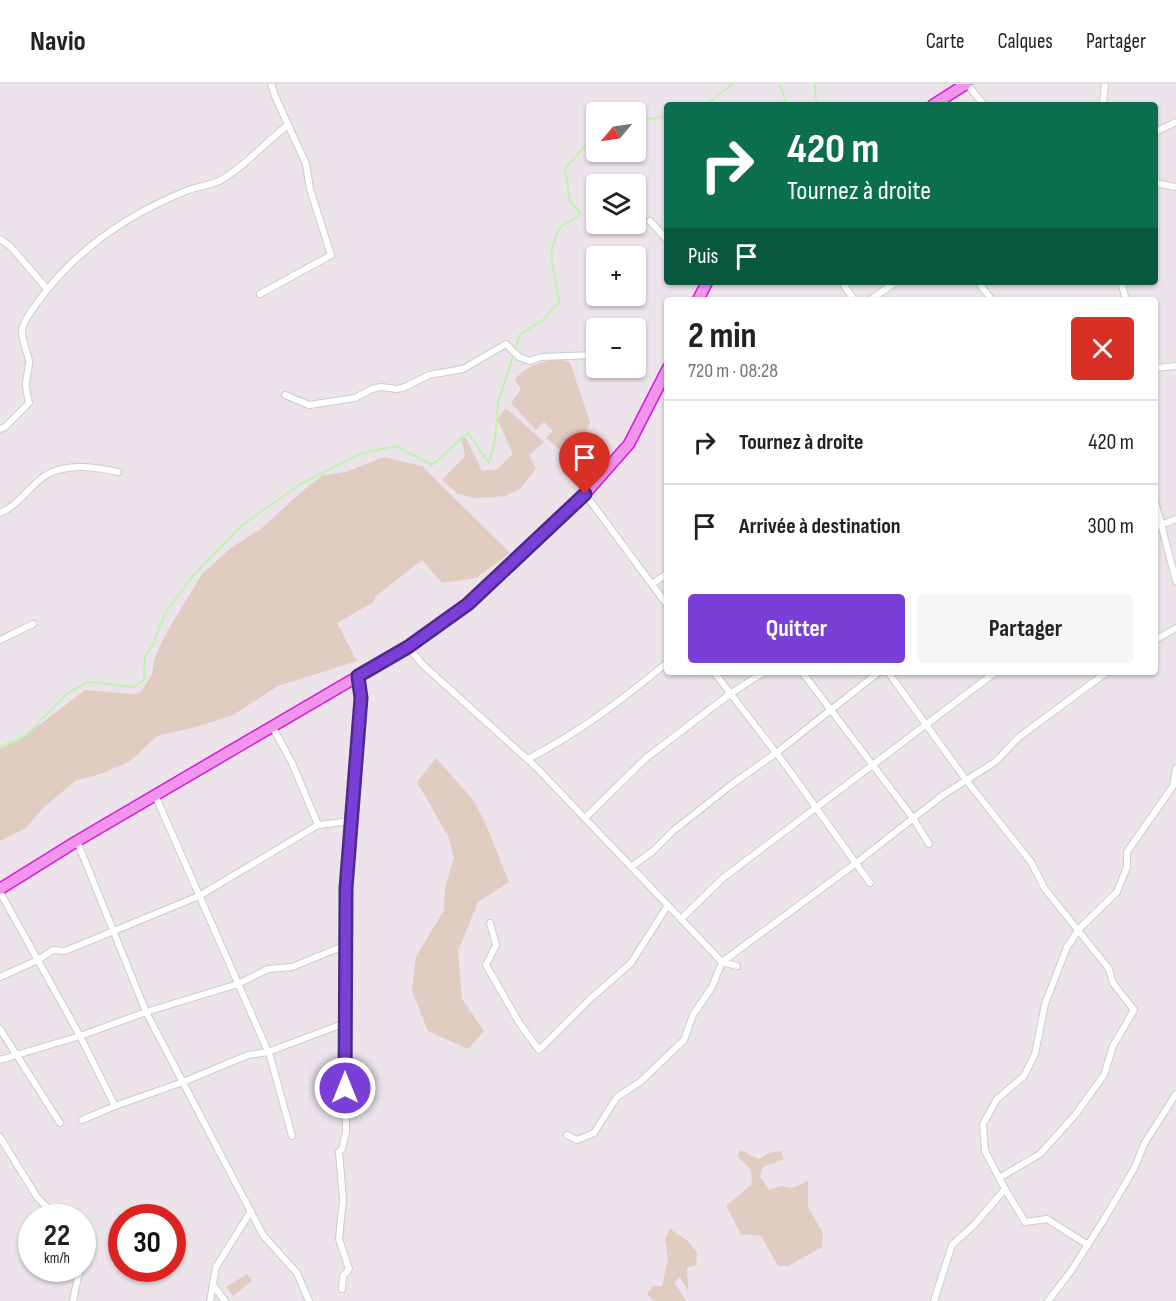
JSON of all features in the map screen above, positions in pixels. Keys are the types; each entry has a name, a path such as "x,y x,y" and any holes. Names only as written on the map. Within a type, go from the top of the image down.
{"highway":[{"path":"938,102 966,84"},
{"path":"0,890 77,841 408,647 468,604 585,494 629,444 664,379"}],"street":[{"path":"260,294 332,255 310,189 306,164 271,84"},
{"path":"966,84 981,102"},
{"path":"1103,102 1105,84"},
{"path":"1158,131 1176,122"},
{"path":"0,429 6,427 29,403 26,384 29,364 22,331 29,314 71,261 100,237 181,193 223,179 264,148 288,125"},
{"path":"1158,184 1176,187"},
{"path":"650,221 664,237"},
{"path":"0,239 11,247 47,289"},
{"path":"874,297 892,285"},
{"path":"285,395 309,405 355,398 381,387 397,389 438,372 458,371 502,346 509,345 519,357 530,361 541,357 586,355"},
{"path":"1158,368 1176,366"},
{"path":"0,513 22,498 47,475 66,469 95,467 118,472"},
{"path":"585,494 664,601"},
{"path":"1176,519 1158,525 1176,581"},
{"path":"652,585 664,576"},
{"path":"0,640 33,624"},
{"path":"1158,638 1176,628"},
{"path":"408,647 422,664 528,759 722,962 737,966"},
{"path":"528,759 559,743 613,707 664,665"},
{"path":"716,675 870,883"},
{"path":"585,818 646,758 730,694 759,675"},
{"path":"804,675 913,818 929,843"},
{"path":"632,867 731,784 776,753 875,675"},
{"path":"890,675 966,780 1031,862 1045,889 1109,969 1113,983 1134,1010 1113,1046 1104,1075 1075,1115 1040,1154 999,1178"},
{"path":"681,919 723,878 992,675"},
{"path":"567,1135 577,1140 594,1133 617,1097 640,1082 684,1040 693,1015 712,987 722,962 913,818 995,762 1019,736 1103,675"},
{"path":"342,1289 343,1276 350,1269 339,1239 343,1199 339,1152 342,1149 346,1132 346,888 361,698 358,676"},
{"path":"272,726 292,763 318,825"},
{"path":"1088,1245 1047,1219 1025,1222 985,1151 983,1124 997,1099 1023,1076 1035,1054 1045,1004 1067,947 1079,929 1117,892 1127,867 1127,852 1174,786 1176,768"},
{"path":"155,795 268,1052 292,1136"},
{"path":"0,977 38,960 53,950 65,951 199,896 318,825 351,821"},
{"path":"77,841 146,1012 263,1235 297,1273 309,1301"},
{"path":"0,890 80,1036 115,1106"},
{"path":"490,923 496,945 486,965 508,1006 539,1050 590,999 632,963 668,905"},
{"path":"0,1060 238,984 268,969 292,967 346,945"},
{"path":"82,1120 248,1055 268,1052 345,1023"},
{"path":"0,1029 60,1123"},
{"path":"1048,1301 1088,1245 1135,1167 1144,1144 1176,1094"},
{"path":"0,1137 44,1204"},
{"path":"934,1301 952,1245 974,1226 1005,1190"},
{"path":"210,1301 216,1267 250,1211"},
{"path":"73,1301 77,1282"},
{"path":"214,1285 225,1301"}],"shaded area":[{"path":"556,359 570,362 590,422 585,434 566,455 546,438 553,431 544,422 536,430 511,403 521,389 515,380 523,371"},
{"path":"506,408 544,442 529,455 536,469 520,489 505,496 476,498 458,494 442,480 465,456 462,439 466,438 482,471 497,469 513,454 497,419"},
{"path":"384,457 422,466 510,553 476,578 442,583 422,560 375,597 374,602 337,623 357,661 278,686 233,715 157,736 129,762 75,781 43,808 26,828 0,841 0,749 19,740 85,690 134,694 141,692 152,674 154,660 165,635 202,574 231,548 262,528 323,475 346,472"},
{"path":"436,758 474,801 509,882 478,902 458,951 462,999 484,1031 468,1049 428,1031 412,991 416,957 444,910 445,888 454,858 449,838 417,782"},
{"path":"740,1150 759,1159 769,1153 781,1151 784,1159 763,1167 760,1176 769,1190 781,1186 792,1188 808,1181 808,1206 823,1234 822,1247 788,1266 778,1266 761,1236 741,1234 726,1206 752,1184 751,1170 737,1156"},
{"path":"670,1229 688,1241 697,1253 696,1265 687,1268 688,1290 680,1277 674,1282 686,1301 654,1301 647,1294 653,1286 662,1286 668,1259 665,1240"},
{"path":"247,1274 252,1281 233,1296 226,1287"}],"waterway":[{"path":"709,102 733,84"},
{"path":"780,84 786,102"},
{"path":"815,84 816,102"},
{"path":"646,119 664,117"},
{"path":"0,747 26,735 68,693 88,682 133,687 144,680 145,656 153,645 165,613 193,576 241,526 299,485 359,454 396,446 432,465 468,433 489,463 495,440 498,403 520,334 543,320 559,302 551,252 559,228 581,214 570,201 565,169 586,145"}],"route":[{"path":"345,1088 346,888 361,698 358,676 408,647 468,604 585,494"}]}
